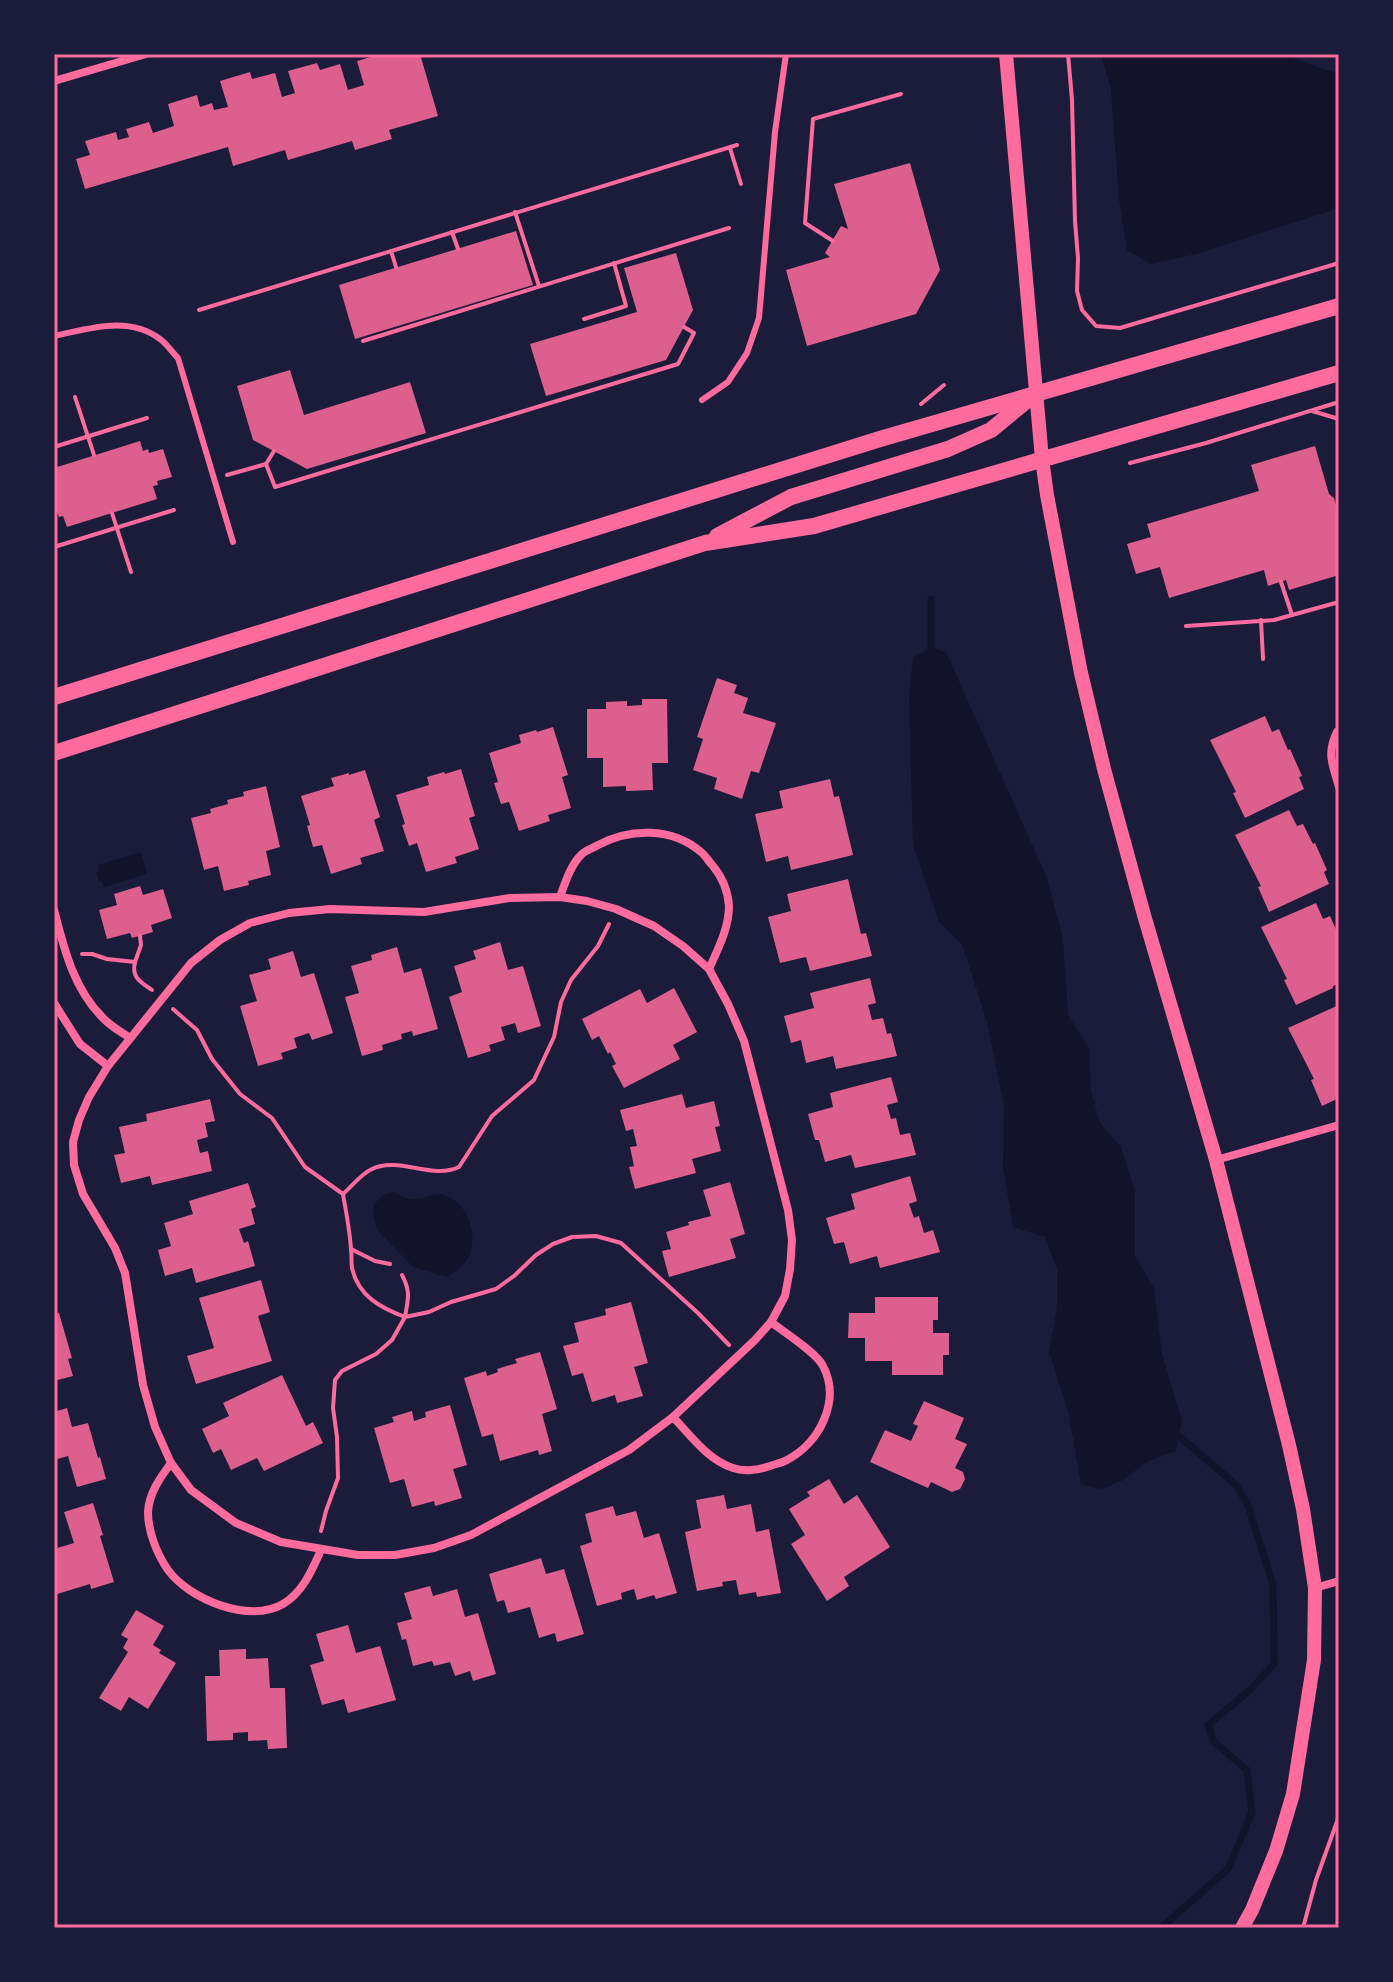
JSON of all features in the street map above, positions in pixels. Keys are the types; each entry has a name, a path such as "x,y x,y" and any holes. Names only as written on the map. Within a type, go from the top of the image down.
{"main road":[{"path":"54,697 880,439 1339,306"},
{"path":"54,753 705,543 814,526 1339,373"},
{"path":"705,543 791,497 948,449 991,430 1035,394"}],"street":[{"path":"54,81 146,54"},
{"path":"1006,54 1042,459 1081,673 1144,915 1216,1160 1289,1445 1315,1588 1314,1660 1293,1794 1276,1851 1242,1928"},
{"path":"1337,732 1330,754 1339,787"},
{"path":"560,897 581,855 614,837 652,832 678,838 702,853 721,876 729,904 727,923 709,969"},
{"path":"560,897 616,909 654,926 709,969 744,1041 788,1210 792,1240 785,1296 771,1322 755,1340 673,1417 629,1450 471,1535 434,1548 395,1555 358,1555 281,1542 236,1523 191,1490 171,1463 155,1427 143,1385 125,1273 115,1248 83,1194 74,1165 73,1142 89,1097 108,1066 191,963 220,940 250,923 289,913 330,909 424,912 510,898 560,897"},
{"path":"54,910 58,941 84,996 105,1021 130,1038"},
{"path":"54,1003 80,1044 108,1066"},
{"path":"1216,1160 1339,1125"},
{"path":"673,1417 714,1460 737,1470 761,1469 788,1460 804,1447 819,1431 827,1415 829,1378 821,1362 771,1322"},
{"path":"171,1463 152,1494 148,1510 149,1526 168,1570 182,1585 210,1601 239,1612 269,1610 297,1594 321,1550"},
{"path":"1315,1588 1339,1581"}],"lane":[{"path":"702,400 728,382 747,353 759,318 775,132 786,54"},
{"path":"54,336 112,324 140,328 160,339 178,358 233,542"}],"path":[{"path":"1068,54 1077,291 1082,310 1096,326 1120,328 1339,263"},
{"path":"833,241 805,223 813,119 901,94"},
{"path":"199,310 737,145"},
{"path":"730,147 741,184"},
{"path":"515,212 539,287"},
{"path":"363,341 729,228"},
{"path":"452,232 458,249"},
{"path":"391,251 396,267"},
{"path":"584,319 626,306 614,263"},
{"path":"266,464 275,487 678,364 694,333 684,327"},
{"path":"75,397 94,455"},
{"path":"1130,463 1339,402"},
{"path":"1310,410 1339,419"},
{"path":"54,447 147,418"},
{"path":"1193,441 1206,443"},
{"path":"214,479 266,464 274,451"},
{"path":"54,547 174,510"},
{"path":"112,513 131,572"},
{"path":"1281,582 1292,615"},
{"path":"1186,626 1274,620 1339,602"},
{"path":"1261,620 1263,659"},
{"path":"343,1194 372,1169 388,1165 442,1170 459,1167 492,1116 534,1080 554,1037 561,1002 571,980 598,946 616,909"},
{"path":"140,936 134,976 197,1030 212,1059 240,1094 272,1118 305,1167 343,1194 356,1281 366,1295 382,1308 405,1317 429,1312 496,1289 553,1244 572,1237 596,1236 621,1243 738,1354"},
{"path":"68,958 92,954 135,962"},
{"path":"351,1249 375,1261 390,1264"},
{"path":"321,1550 321,1532 338,1478 333,1408 335,1380 342,1371 376,1354 392,1340 405,1317 409,1295 402,1275"},
{"path":"1303,1928 1339,1816"}],"shaded area":[{"path":"1101,54 1280,54 1339,74 1339,208 1196,254 1151,264 1127,250 1119,199 1111,89"},
{"path":"931,648 946,652 1047,878 1063,939 1068,1015 1089,1048 1091,1091 1100,1123 1121,1147 1135,1192 1135,1256 1154,1288 1162,1354 1182,1421 1176,1451 1148,1461 1123,1480 1102,1489 1081,1485 1069,1415 1049,1351 1057,1308 1057,1269 1045,1237 1013,1227 1003,1168 1004,1107 987,1022 962,944 939,922 913,845 909,696 913,657"},
{"path":"141,852 147,874 104,887 102,881 99,882 96,873 100,871 98,865"},
{"path":"393,1192 413,1199 447,1196 461,1207 472,1230 472,1248 462,1266 446,1277 413,1267 377,1230 374,1204 382,1196"}],"building":[{"path":"381,54 420,54 438,116 389,130 392,139 355,150 352,141 288,160 285,150 233,166 228,147 85,189 76,159 90,155 85,141 116,132 118,140 129,137 126,129 149,122 153,133 174,126 168,104 197,95 200,107 212,103 214,110 228,107 220,81 250,72 252,79 275,73 282,97 295,93 288,71 317,63 320,70 340,64 348,90 364,85 357,61"},
{"path":"910,163 940,270 916,314 807,346 786,270 830,257 825,253 841,226 848,229 834,184"},
{"path":"516,231 533,285 355,339 339,285"},
{"path":"676,253 693,310 666,360 546,396 530,344 637,312 624,268"},
{"path":"290,370 304,415 410,382 426,433 307,469 253,440 237,386"},
{"path":"140,441 143,451 148,449 149,453 163,449 172,477 157,481 158,485 153,486 157,499 67,527 63,516 54,513 54,468"},
{"path":"1315,446 1339,516 1339,575 1289,590 1286,580 1268,586 1264,570 1169,598 1160,567 1136,574 1127,544 1151,537 1147,524 1259,491 1251,465"},
{"path":"717,678 737,685 734,693 748,698 743,713 776,723 759,773 751,771 742,799 714,789 717,778 693,770 703,739 697,737"},
{"path":"642,699 667,699 668,763 652,763 653,790 626,791 626,786 603,787 603,758 587,758 587,709 606,709 606,702 627,701 627,706 642,705"},
{"path":"1265,716 1272,732 1279,729 1290,749 1302,776 1299,777 1304,789 1245,818 1233,793 1236,792 1210,740"},
{"path":"553,727 568,775 562,777 571,808 548,815 550,821 519,831 509,802 501,804 489,753 521,743 519,735"},
{"path":"461,769 475,816 469,818 479,849 455,857 457,863 426,872 417,843 409,846 396,795 429,785 427,777"},
{"path":"365,770 380,817 374,820 384,851 360,858 362,864 331,874 322,845 313,847 301,796 334,786 331,778"},
{"path":"830,779 834,797 839,796 853,855 791,870 788,856 766,862 755,814 783,808 779,791"},
{"path":"266,786 280,847 266,851 271,875 224,891 218,866 204,870 191,818 211,813 210,809 228,804 227,800 244,796 243,792"},
{"path":"1289,810 1297,826 1303,824 1315,843 1327,870 1324,872 1329,884 1269,912 1258,887 1261,886 1235,835"},
{"path":"848,879 861,934 866,933 872,956 810,971 806,957 780,963 768,917 791,911 787,894"},
{"path":"140,886 143,895 163,889 172,918 151,925 153,932 132,938 130,933 107,939 99,910 117,905 114,894"},
{"path":"1316,903 1323,919 1330,916 1339,936 1339,984 1296,1005 1284,980 1287,979 1261,927"},
{"path":"500,942 508,970 523,966 541,1026 518,1033 515,1023 501,1027 505,1040 489,1045 491,1051 468,1058 449,997 462,992 454,966 476,959 473,951"},
{"path":"397,947 404,973 421,968 438,1029 413,1036 412,1031 401,1034 402,1039 382,1045 383,1050 362,1056 345,997 359,993 351,966 372,960 371,955"},
{"path":"293,951 301,977 314,973 333,1033 312,1040 309,1033 294,1038 297,1048 281,1053 283,1059 258,1066 240,1006 257,1001 249,975 271,969 268,959"},
{"path":"870,978 876,1003 868,1005 872,1020 883,1018 897,1056 836,1069 833,1056 806,1063 801,1040 791,1043 784,1016 814,1008 810,993"},
{"path":"674,988 697,1032 673,1045 680,1059 624,1088 612,1066 616,1064 610,1052 608,1054 599,1036 592,1040 582,1019 640,989 647,1003"},
{"path":"1339,1005 1339,1098 1322,1106 1311,1080 1314,1079 1288,1028"},
{"path":"891,1077 898,1102 887,1105 891,1119 896,1118 900,1135 910,1133 916,1155 855,1168 851,1155 825,1162 808,1114 833,1107 830,1093"},
{"path":"682,1094 686,1108 714,1101 720,1126 715,1127 721,1151 692,1159 696,1173 635,1189 629,1167 634,1166 630,1147 637,1146 633,1129 626,1131 620,1110"},
{"path":"210,1099 215,1121 205,1123 208,1137 197,1140 200,1153 208,1151 212,1171 152,1185 150,1176 121,1183 114,1155 125,1153 119,1127 147,1121 146,1114"},
{"path":"910,1176 917,1201 909,1204 914,1218 919,1216 924,1233 933,1230 940,1252 880,1268 877,1256 850,1264 844,1242 834,1244 826,1218 855,1209 851,1194"},
{"path":"730,1182 745,1234 730,1239 736,1258 669,1277 662,1251 671,1249 666,1232 711,1216 703,1190"},
{"path":"248,1183 256,1207 251,1209 255,1224 239,1229 244,1243 248,1241 255,1266 196,1283 192,1268 165,1276 158,1250 171,1246 164,1223 193,1214 189,1201"},
{"path":"261,1280 270,1312 258,1316 272,1361 196,1384 187,1356 214,1348 199,1298"},
{"path":"875,1297 938,1297 938,1320 933,1320 933,1333 949,1333 949,1355 943,1355 943,1375 892,1375 892,1361 865,1361 865,1338 848,1338 849,1313 875,1313"},
{"path":"631,1302 648,1363 634,1367 643,1396 617,1403 615,1395 592,1402 583,1373 572,1376 563,1346 579,1342 574,1323 606,1315 605,1309"},
{"path":"59,1313 72,1358 68,1359 73,1376 54,1381 54,1314"},
{"path":"540,1352 557,1409 542,1414 552,1451 539,1455 538,1450 500,1461 493,1434 482,1437 464,1378 486,1371 487,1376 498,1372 497,1369 517,1363 515,1359"},
{"path":"282,1375 306,1426 313,1422 323,1443 264,1471 257,1458 231,1470 221,1449 213,1453 202,1429 229,1416 223,1403"},
{"path":"924,1401 964,1418 955,1439 967,1444 955,1468 963,1472 965,1479 960,1489 952,1492 931,1482 928,1488 870,1462 885,1430 911,1441 918,1426 913,1424"},
{"path":"450,1405 467,1465 453,1469 462,1498 435,1506 434,1501 412,1507 404,1479 390,1483 374,1428 394,1422 392,1417 412,1411 414,1421 426,1417 425,1412"},
{"path":"67,1408 72,1427 88,1423 106,1479 77,1487 68,1456 54,1460 54,1412"},
{"path":"829,1479 844,1504 857,1495 890,1547 844,1577 849,1586 827,1601 791,1544 805,1535 789,1509 810,1496 807,1492"},
{"path":"724,1495 727,1509 751,1504 756,1532 769,1529 781,1593 757,1597 756,1592 739,1595 736,1580 697,1591 685,1532 701,1528 696,1500"},
{"path":"93,1503 114,1582 91,1589 90,1584 54,1595 54,1549 74,1543 64,1512"},
{"path":"613,1506 616,1516 636,1511 644,1538 659,1533 677,1593 637,1600 634,1589 621,1593 622,1599 597,1606 580,1546 592,1542 585,1514"},
{"path":"541,1558 546,1574 564,1569 584,1634 557,1642 555,1633 539,1638 530,1607 508,1613 504,1600 497,1602 489,1574"},
{"path":"430,1586 433,1596 457,1589 465,1617 478,1613 496,1674 473,1681 470,1671 455,1676 450,1662 434,1666 432,1661 413,1666 406,1639 402,1640 397,1623 412,1619 404,1593"},
{"path":"136,1610 164,1626 153,1645 161,1650 159,1653 176,1663 148,1709 129,1697 121,1711 99,1698 128,1652 123,1648 128,1639 121,1635"},
{"path":"348,1625 356,1653 380,1646 396,1700 348,1713 344,1699 322,1705 310,1665 324,1661 316,1634"},
{"path":"246,1649 246,1659 268,1658 270,1688 285,1688 287,1748 268,1749 267,1740 248,1741 248,1732 233,1733 233,1740 207,1741 205,1676 220,1676 219,1650"}],"waterway":[{"path":"931,599 931,648"},
{"path":"1161,1928 1228,1869 1252,1812 1247,1770 1213,1741 1208,1725 1250,1690 1274,1664 1273,1585 1248,1505 1236,1485 1179,1436"}]}
